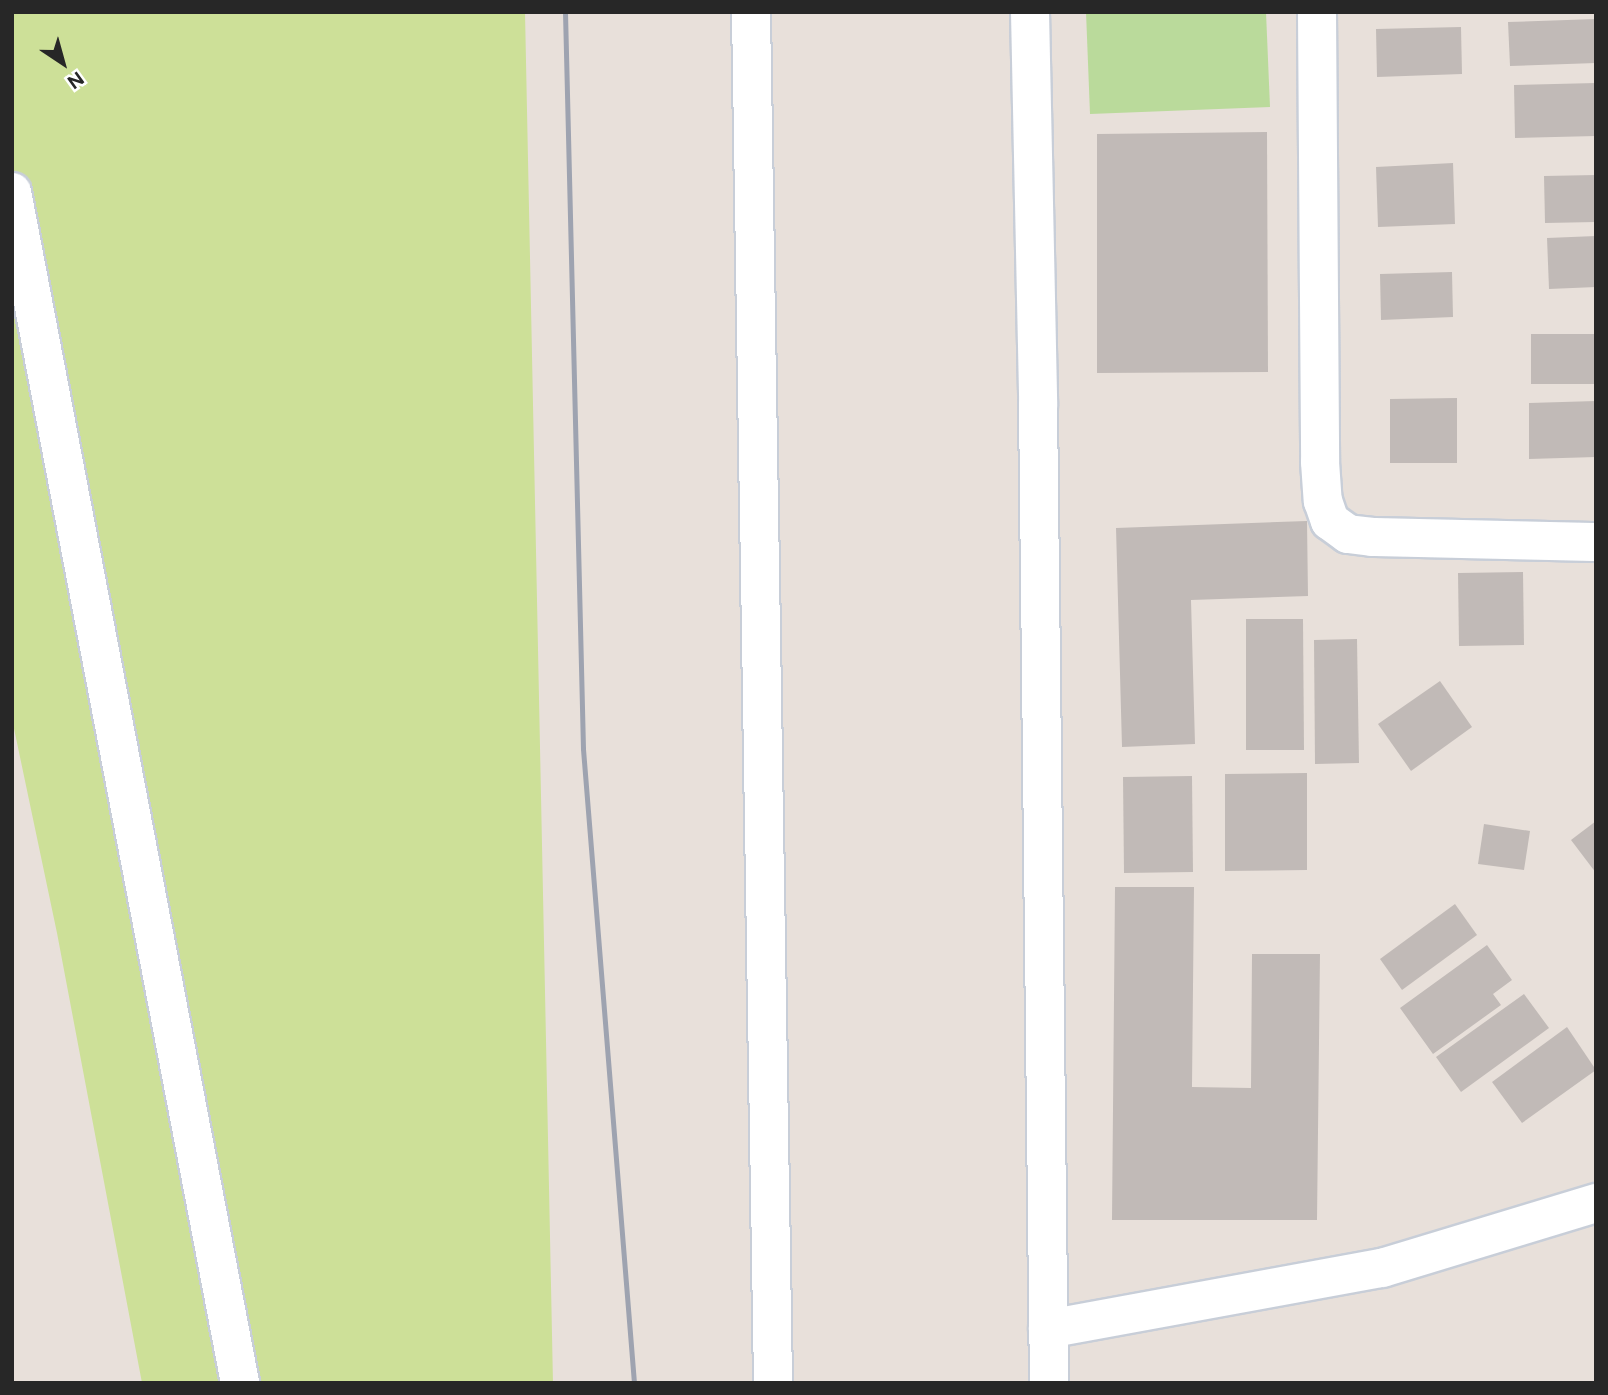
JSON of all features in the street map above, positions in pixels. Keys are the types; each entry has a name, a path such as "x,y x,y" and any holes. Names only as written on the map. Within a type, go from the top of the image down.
{"street":[{"path":"751,12 774,1383"},
{"path":"1030,12 1038,403 1049,1383"},
{"path":"1317,12 1320,462 1323,502 1330,521 1348,534 1372,537 1596,542"},
{"path":"12,192 240,1383"},
{"path":"1048,1329 1382,1268 1596,1203"}],"green space":[{"path":"12,12 525,12 553,1383 142,1383 57,933 12,719"},
{"path":"1086,12 1266,12 1270,107 1090,114"}],"building":[{"path":"1596,19 1596,63 1510,66 1508,22"},
{"path":"1461,27 1462,74 1377,77 1376,29"},
{"path":"1596,83 1596,136 1515,138 1514,85"},
{"path":"1267,132 1268,372 1097,373 1097,134"},
{"path":"1453,163 1455,224 1378,227 1376,167"},
{"path":"1596,175 1596,222 1545,223 1544,176"},
{"path":"1596,236 1596,287 1549,289 1547,238"},
{"path":"1452,272 1453,317 1381,320 1380,274"},
{"path":"1531,334 1596,334 1596,384 1531,384"},
{"path":"1457,398 1457,463 1390,463 1390,399"},
{"path":"1596,401 1596,457 1529,459 1529,403"},
{"path":"1307,521 1308,596 1191,600 1195,744 1122,747 1116,528"},
{"path":"1523,572 1524,645 1459,646 1458,573"},
{"path":"1246,619 1303,619 1304,750 1246,750"},
{"path":"1357,639 1359,763 1315,764 1314,640"},
{"path":"1440,681 1472,727 1411,771 1378,724"},
{"path":"1307,773 1307,870 1225,871 1225,774"},
{"path":"1192,776 1193,872 1124,873 1123,777"},
{"path":"1596,821 1596,873 1571,840"},
{"path":"1484,824 1530,831 1524,870 1478,864"},
{"path":"1115,887 1194,887 1192,1087 1251,1088 1252,954 1320,954 1317,1220 1112,1220"},
{"path":"1455,904 1477,935 1402,990 1380,959"},
{"path":"1487,945 1512,980 1493,994 1501,1005 1433,1054 1400,1008"},
{"path":"1524,994 1549,1028 1461,1092 1436,1057"},
{"path":"1567,1027 1596,1070 1522,1123 1492,1082"}],"railway":[{"path":"565,12 583,749 634,1383"}]}
